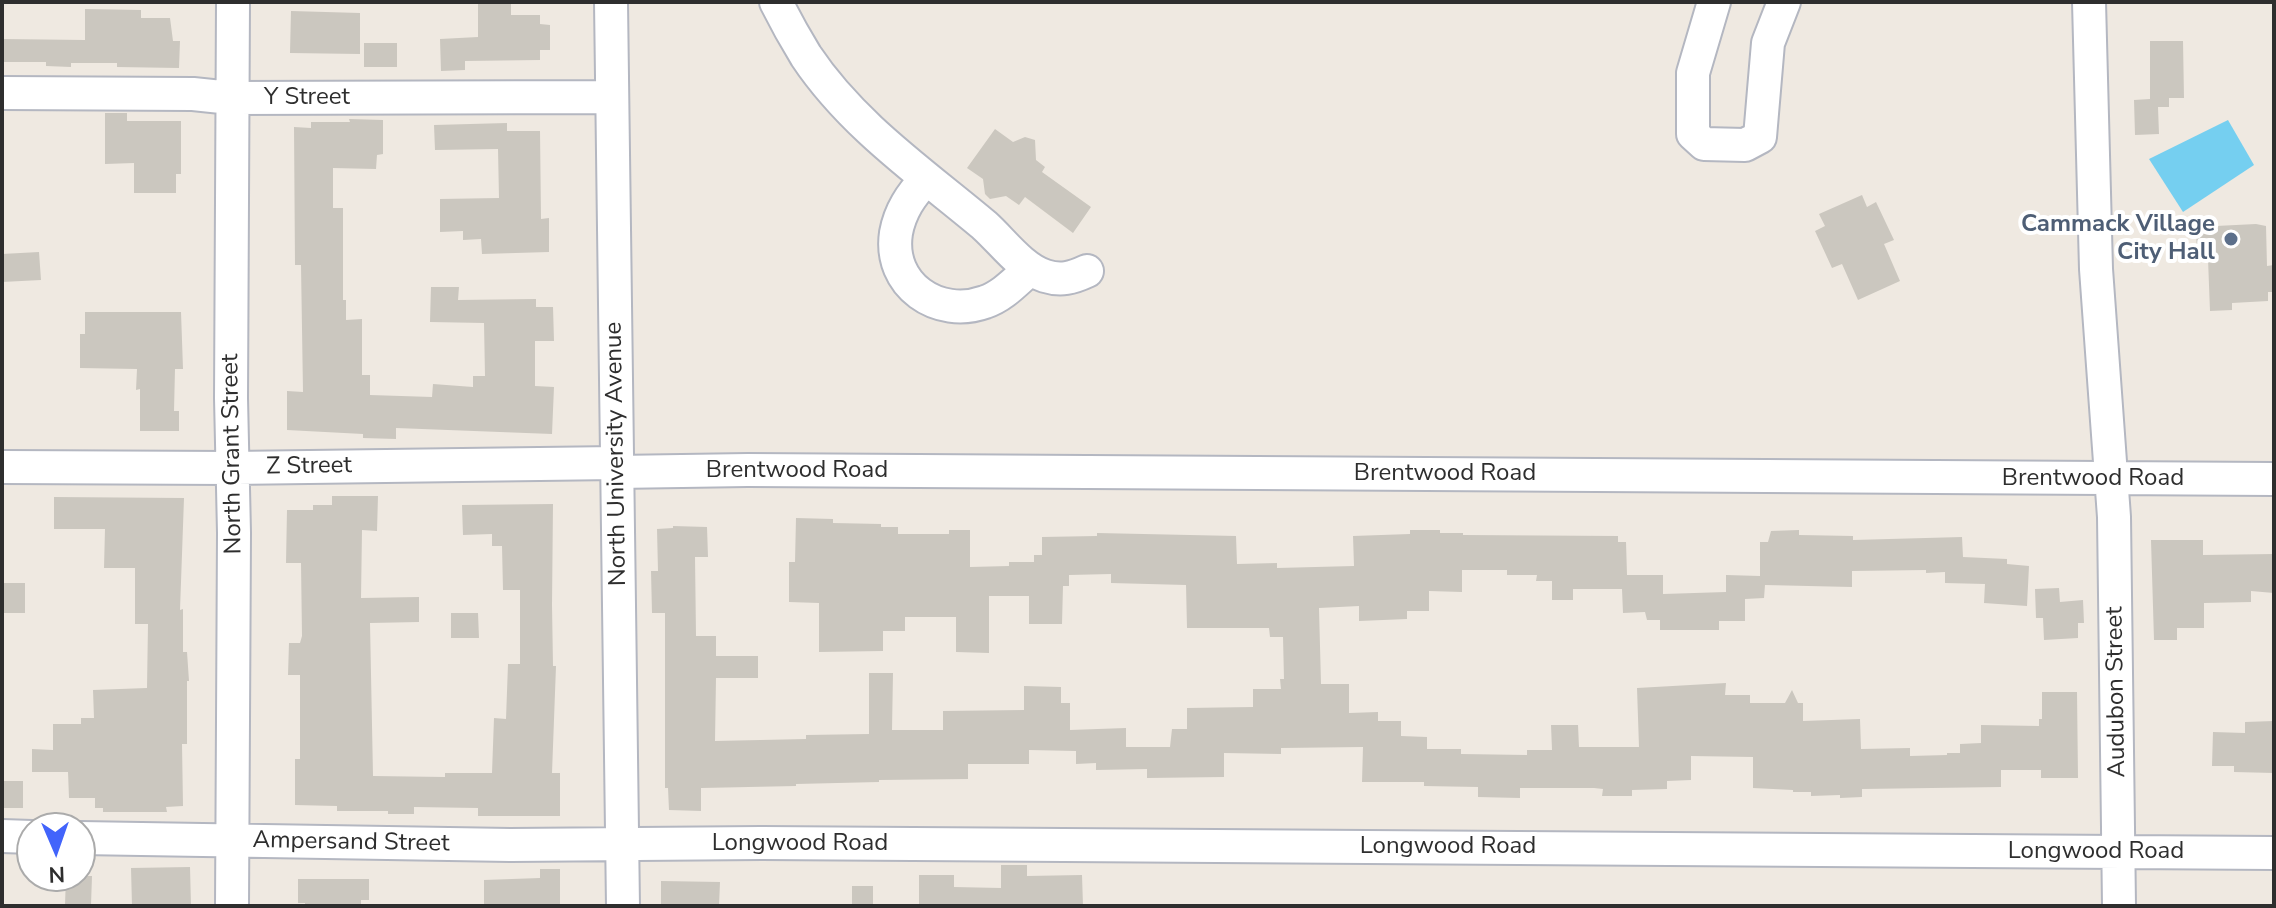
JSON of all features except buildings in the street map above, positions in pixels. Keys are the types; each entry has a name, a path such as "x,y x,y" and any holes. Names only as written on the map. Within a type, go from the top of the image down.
{"street":[{"name":"North Grant Street","path":"232,906 233,2"},
{"name":"North University Avenue","path":"611,2 623,906"},
{"path":"776,2 807,58 884,143 997,237 1030,269 1057,279 1070,279 1087,271"},
{"path":"1714,2 1693,73 1693,134 1704,144 1713,145 1745,145 1760,137 1768,43 1784,2"},
{"name":"Audubon Street","path":"2089,2 2096,269 2102,383 2112,479 2119,906"},
{"name":"Y Street","path":"2,93 193,94 231,98 611,97"},
{"path":"926,179 903,210 896,235 898,263 915,289 928,300 943,305 956,308 972,306 1002,293 1030,269"},
{"name":"Z Street","path":"2,467 616,467"},
{"name":"Brentwood Road","path":"616,467 2274,479"},
{"name":"Ampersand Street","path":"96,838 622,845"},
{"name":"Longwood Road","path":"622,845 777,843 2274,853"}],"water":[{"path":"2228,120 2254,165 2183,212 2149,159"}],"place":[{"name":"Cammack Village City Hall","path":"2231,239"}]}
